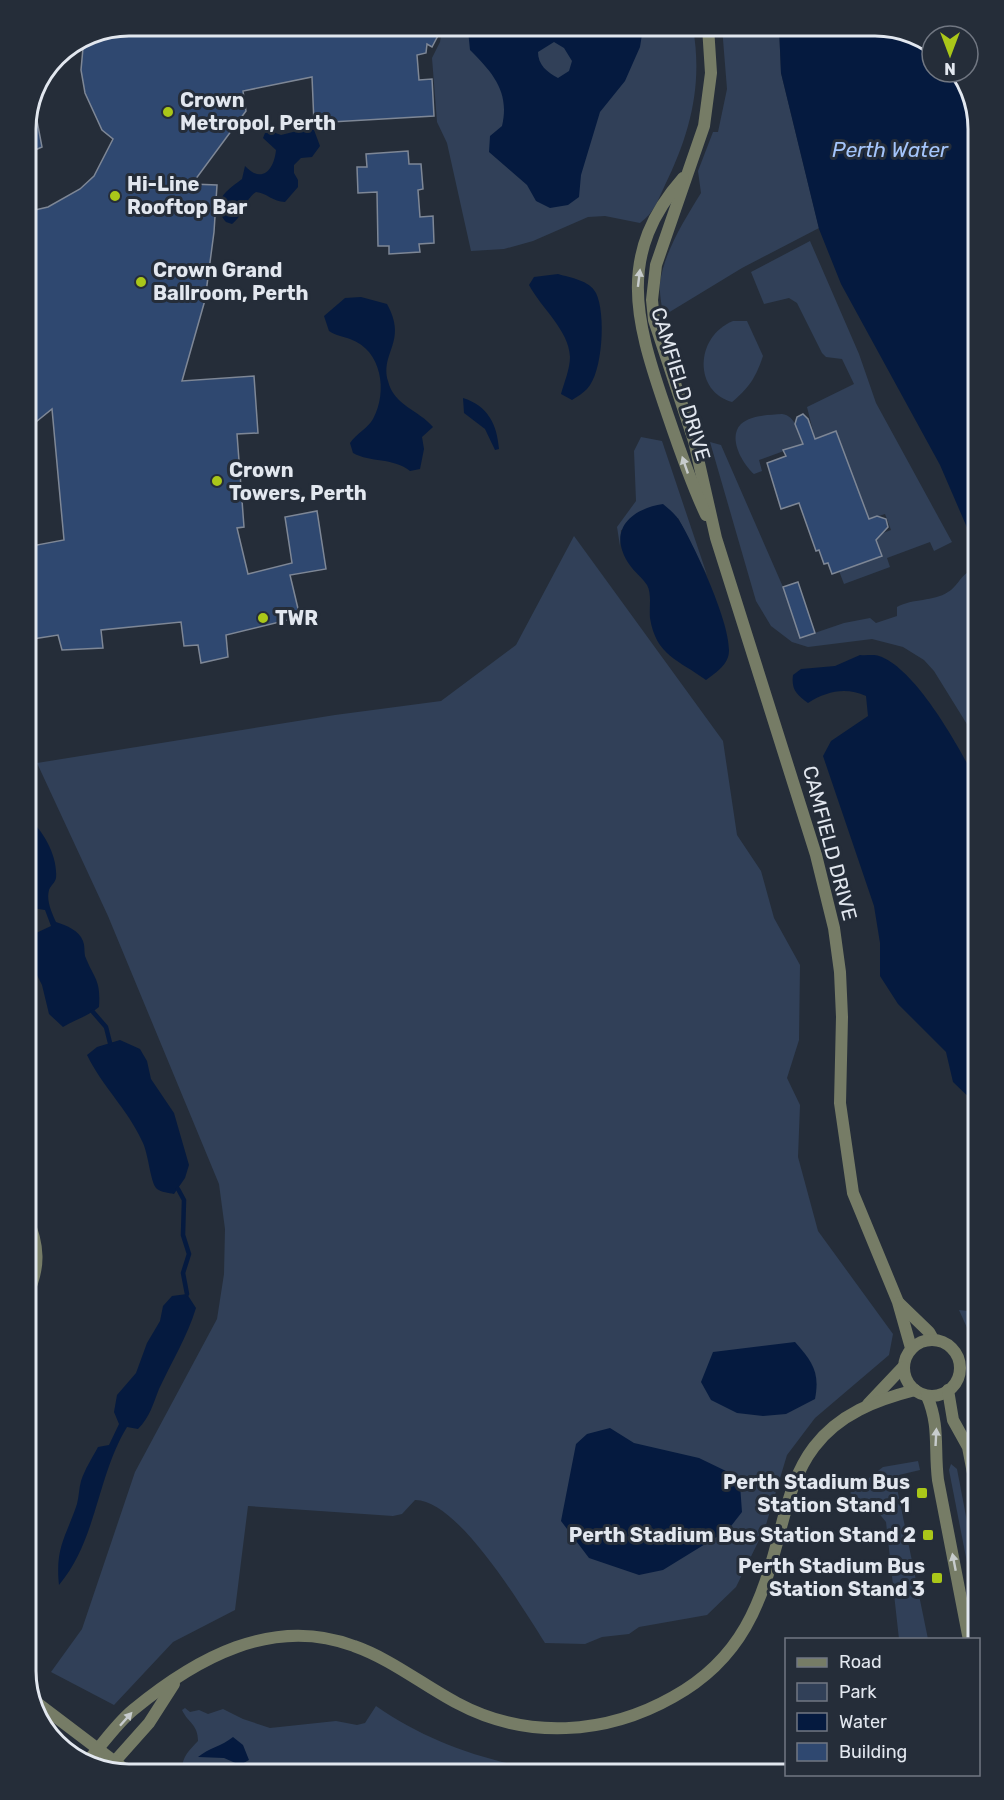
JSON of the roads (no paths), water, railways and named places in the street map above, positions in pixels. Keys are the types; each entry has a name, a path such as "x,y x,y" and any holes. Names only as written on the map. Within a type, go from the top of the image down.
{"street":[{"name":"CAMFIELD DRIVE","path":"709,36 711,73 707,108 695,155 685,176 679,203 656,265 652,300 657,335 694,441 716,538 813,843 828,900 840,972 842,1017 840,1103 844,1147 853,1193 898,1302 911,1348"},
{"path":"36,1243 38,1259 36,1272"},
{"path":"898,1302 929,1332 933,1339"},
{"path":"92,1756 132,1711 199,1663 233,1647 274,1637 302,1636 354,1646 457,1703 500,1721 537,1728 563,1729 589,1727 626,1719 682,1692 714,1666 731,1648 759,1603 793,1485 802,1465 830,1430 865,1407 903,1367 911,1348 925,1340 933,1339 950,1345 959,1359 959,1377 948,1390 927,1396"},
{"path":"903,1367 908,1384 927,1396 937,1420 935,1454 938,1480 968,1635"},
{"path":"865,1407 915,1390"},
{"path":"948,1390 953,1420 968,1447"},
{"path":"115,1763 149,1723 178,1678"},
{"path":"44,1708 97,1750 106,1761"}],"water":[{"path":"469,36 642,36 640,47 625,81 600,112 581,175 579,197 568,205 550,208 536,201 527,185 489,152 490,136 502,126 504,103 498,84 470,50","holes":["554,42 564,48 572,61 569,71 558,78 544,68 538,52"]},
{"name":"Perth Water","path":"779,36 881,36 916,46 920,48 920,84 956,84 965,105 967,117 968,530 940,465 841,284 819,229 781,73"},
{"path":"305,129 314,130 320,146 312,157 301,158 294,165 298,187 285,202 256,192 232,224 226,222 221,215 219,203 225,193 242,179 245,166 257,174 262,174 270,169 273,163 276,150 263,138 265,133 270,131 281,135"},
{"path":"558,274 589,285 596,293 601,314 600,357 597,370 587,389 572,400 561,394 570,357 565,338 529,285 534,277"},
{"path":"361,297 387,304 395,328 387,362 388,381 401,402 433,427 422,437 424,449 420,469 410,471 396,464 353,453 350,443 371,422 378,408 381,385 379,373 369,352 361,344 329,331 324,316 345,298"},
{"path":"463,398 472,401 490,417 499,449 495,450 485,429 464,413"},
{"path":"663,504 679,520 694,548 712,588 726,629 729,645 727,661 706,680 670,656 657,641 650,618 649,589 631,567 620,541 621,532 632,516"},
{"path":"860,655 879,656 893,664 908,676 922,693 968,765 968,1096 953,1082 946,1052 898,1004 880,976 880,943 874,906 823,756 831,741 868,716 866,696 844,691 829,693 808,703 798,695 793,685 793,675 801,669 835,666"},
{"path":"36,826 49,845 55,862 56,878 48,894 51,911 56,922 72,929 81,937 85,956 99,990 99,1007 63,1027 49,1014 42,985 36,973 36,933 51,926 45,910 36,909"},
{"path":"120,1040 140,1049 147,1061 151,1079 174,1113 189,1165 185,1178 174,1194 161,1191 155,1186 144,1147 136,1130 87,1055 97,1047"},
{"path":"187,1294 196,1308 188,1329 146,1420 138,1429 127,1427 117,1446 81,1548 72,1567 59,1585 60,1551 77,1504 80,1484 98,1447 109,1445 119,1424 114,1412 117,1395 136,1373 147,1343 160,1321 163,1306 172,1296"},
{"path":"795,1342 814,1368 817,1382 815,1399 786,1414 763,1416 737,1413 711,1400 701,1382 713,1352"},
{"path":"610,1428 634,1443 699,1458 728,1472 740,1485 742,1512 728,1530 663,1570 639,1575 589,1558 561,1521 576,1444 587,1434"},
{"path":"233,1737 243,1745 249,1760 238,1764 224,1758 198,1757"}],"waterway":[{"path":"93,1012 106,1027 110,1043"},
{"path":"178,1189 184,1200 183,1235 189,1254 183,1273 187,1294"}],"place":[{"name":"Crown Metropol, Perth","path":"168,112"},
{"name":"Hi-Line Rooftop Bar","path":"115,196"},
{"name":"Crown Grand Ballroom, Perth","path":"141,282"},
{"name":"Crown Towers, Perth","path":"217,481"},
{"name":"TWR","path":"263,618"},
{"name":"Perth Stadium Bus Station Stand 1","path":"922,1493"},
{"name":"Perth Stadium Bus Station Stand 2","path":"928,1535"},
{"name":"Perth Stadium Bus Station Stand 3","path":"937,1578"}]}
